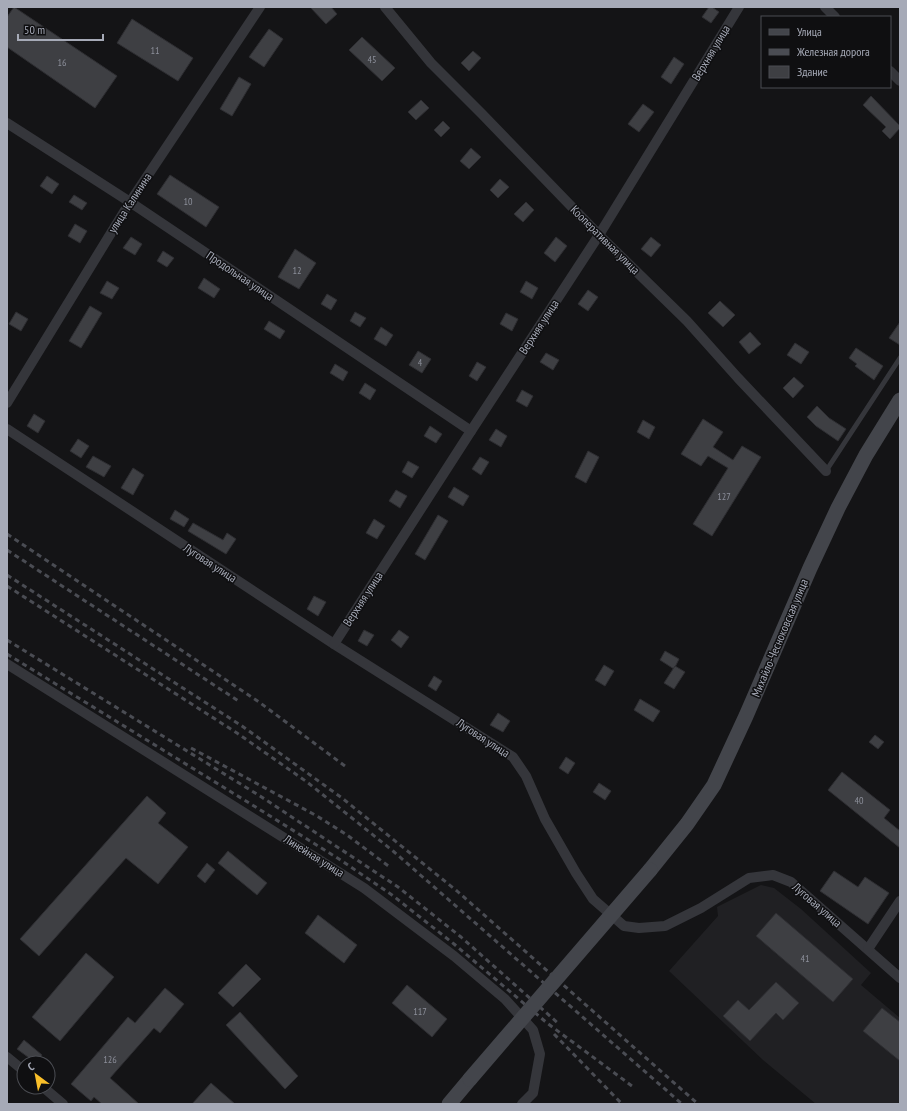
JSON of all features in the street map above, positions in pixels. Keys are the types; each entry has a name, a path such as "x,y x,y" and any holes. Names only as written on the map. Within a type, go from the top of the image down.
{"street":[{"name":"улица Калинина","path":"7,403 130,202 260,7"},
{"name":"Кооперативная улица","path":"385,7 432,63 600,235 687,321 738,378 826,471"},
{"name":"Верхняя улица","path":"334,644 471,431 600,235 739,7"},
{"path":"825,7 834,16"},
{"path":"891,72 900,81"},
{"name":"Продольная улица","path":"7,123 130,202 471,431"},
{"name":"Михайло-Чесноковская улица","path":"449,1104 650,870 687,824 714,785 838,508 866,454 900,400"},
{"name":"Луговая улица","path":"7,429 334,644 512,757 526,776 545,819 576,874 593,899 624,926 640,928 665,926 701,908 749,878 773,875 791,882 900,978"},
{"name":"Линейная улица","path":"7,664 364,888 454,956 505,999 533,1030 540,1054 533,1093 522,1104"},
{"path":"868,949 900,901"},
{"path":"7,1057 16,1064"},
{"path":"52,1095 63,1104"}],"lane":[{"path":"826,471 900,358"}],"shaded area":[{"path":"761,885 774,888 801,909 871,973 861,985 900,1018 900,1104 816,1104 763,1060 669,971 718,916 717,907"}],"building":[{"path":"14,7 117,76 95,108 7,47 7,17"},
{"path":"310,7 331,7 337,14 326,24"},
{"path":"709,7 712,7 719,12 711,23 702,17"},
{"path":"132,19 193,58 178,81 117,43"},
{"path":"269,29 283,39 264,67 249,57"},
{"path":"362,37 395,68 382,81 349,50"},
{"path":"473,51 481,58 469,71 461,63"},
{"path":"674,57 684,64 671,84 661,77"},
{"path":"239,77 251,84 232,116 220,109"},
{"path":"871,96 900,126 900,128 890,139 882,131 886,127 863,105"},
{"path":"421,100 429,108 416,120 408,112"},
{"path":"643,104 654,112 639,132 628,124"},
{"path":"443,121 450,128 441,137 434,130"},
{"path":"471,148 481,157 469,169 460,161"},
{"path":"170,175 219,207 206,227 157,194"},
{"path":"47,176 59,184 52,194 40,186"},
{"path":"500,179 509,187 498,198 490,190"},
{"path":"74,195 87,203 82,210 69,202"},
{"path":"526,202 534,210 523,222 514,214"},
{"path":"75,224 87,231 80,243 68,236"},
{"path":"131,237 142,244 135,255 123,248"},
{"path":"556,237 567,246 555,262 544,253"},
{"path":"651,237 661,245 651,257 641,249"},
{"path":"295,249 316,263 299,289 278,277"},
{"path":"163,251 174,258 167,267 157,261"},
{"path":"204,278 220,289 214,298 198,288"},
{"path":"107,281 119,288 112,299 100,293"},
{"path":"526,281 538,288 532,299 520,292"},
{"path":"588,290 598,297 588,311 578,304"},
{"path":"327,294 337,300 331,310 321,304"},
{"path":"720,301 735,315 723,327 708,313"},
{"path":"90,306 102,313 81,348 69,341"},
{"path":"16,312 28,319 21,331 9,324"},
{"path":"355,312 366,318 360,327 350,321"},
{"path":"506,313 518,319 512,331 500,324"},
{"path":"269,321 285,331 280,339 264,329"},
{"path":"900,322 900,345 889,338"},
{"path":"381,327 393,335 386,346 374,339"},
{"path":"750,332 761,344 749,354 739,342"},
{"path":"795,343 809,352 801,364 787,355"},
{"path":"856,348 883,366 874,380 855,366 857,364 849,358"},
{"path":"418,351 431,359 422,373 409,365"},
{"path":"546,353 559,360 553,370 540,362"},
{"path":"477,362 486,367 477,381 469,376"},
{"path":"335,364 348,372 343,381 330,373"},
{"path":"794,377 804,386 793,398 783,388"},
{"path":"365,383 376,390 370,400 359,393"},
{"path":"522,390 533,396 527,407 516,401"},
{"path":"817,406 829,418 846,429 838,441 816,426 807,417"},
{"path":"34,414 45,421 38,433 27,426"},
{"path":"703,419 723,432 713,447 733,460 742,446 761,457 712,536 693,524 728,468 708,456 701,466 681,454"},
{"path":"643,420 655,427 649,439 637,432"},
{"path":"430,426 442,434 436,443 424,436"},
{"path":"496,429 507,436 501,447 489,440"},
{"path":"78,439 89,446 81,458 70,451"},
{"path":"588,451 599,457 586,483 575,477"},
{"path":"93,456 111,466 104,477 86,467"},
{"path":"480,457 489,462 481,475 472,469"},
{"path":"408,461 419,467 412,478 402,472"},
{"path":"133,468 144,475 133,495 121,488"},
{"path":"454,487 469,496 463,506 448,497"},
{"path":"396,490 407,496 400,508 389,501"},
{"path":"175,510 189,519 184,527 170,519"},
{"path":"438,515 448,521 425,560 415,554"},
{"path":"374,519 385,526 377,539 366,533"},
{"path":"193,523 223,540 227,533 236,539 226,554 188,531"},
{"path":"314,596 326,602 318,616 307,609"},
{"path":"364,630 374,635 367,646 358,641"},
{"path":"399,630 409,637 401,648 391,640"},
{"path":"665,651 679,659 674,669 660,660"},
{"path":"604,665 614,671 605,686 595,680"},
{"path":"675,666 685,672 674,689 664,683"},
{"path":"434,676 442,681 436,691 428,686"},
{"path":"640,699 660,711 653,722 634,710"},
{"path":"498,713 510,721 503,732 490,725"},
{"path":"875,735 884,742 878,749 869,742"},
{"path":"566,757 575,763 568,774 559,768"},
{"path":"842,772 890,810 884,818 900,831 900,848 828,790"},
{"path":"599,783 611,791 605,800 593,792"},
{"path":"147,796 166,813 158,823 188,847 158,884 126,858 39,956 20,939"},
{"path":"228,851 267,883 257,895 218,863"},
{"path":"207,863 215,870 205,883 197,876"},
{"path":"834,871 858,887 865,877 889,893 868,924 820,891"},
{"path":"776,913 853,979 833,1002 756,936"},
{"path":"318,915 357,945 344,963 305,933"},
{"path":"86,953 114,977 60,1041 32,1017"},
{"path":"246,964 261,979 233,1007 218,993"},
{"path":"776,982 799,1003 783,1020 776,1013 750,1041 723,1016 738,1000 749,1010"},
{"path":"407,985 447,1019 432,1037 392,1003"},
{"path":"165,988 184,1004 160,1033 154,1028 110,1078 139,1104 102,1104 94,1097 91,1101 71,1084 128,1017 135,1023"},
{"path":"882,1008 900,1022 900,1061 863,1031"},
{"path":"240,1012 298,1076 285,1089 226,1025"},
{"path":"24,1040 42,1055 25,1055 17,1049"},
{"path":"211,1083 235,1104 192,1104"}],"railway":[{"path":"7,534 259,702 345,766"},
{"path":"7,550 240,702"},
{"path":"7,575 242,726 342,798 457,891 698,1104"},
{"path":"7,586 237,733 307,782 393,851 682,1104"},
{"path":"7,640 260,796 398,887 461,937 559,1024"},
{"path":"7,654 339,859 392,895 454,944 547,1023 632,1086"},
{"path":"191,748 317,816 347,835 391,868"},
{"path":"554,1034 622,1104"}]}
